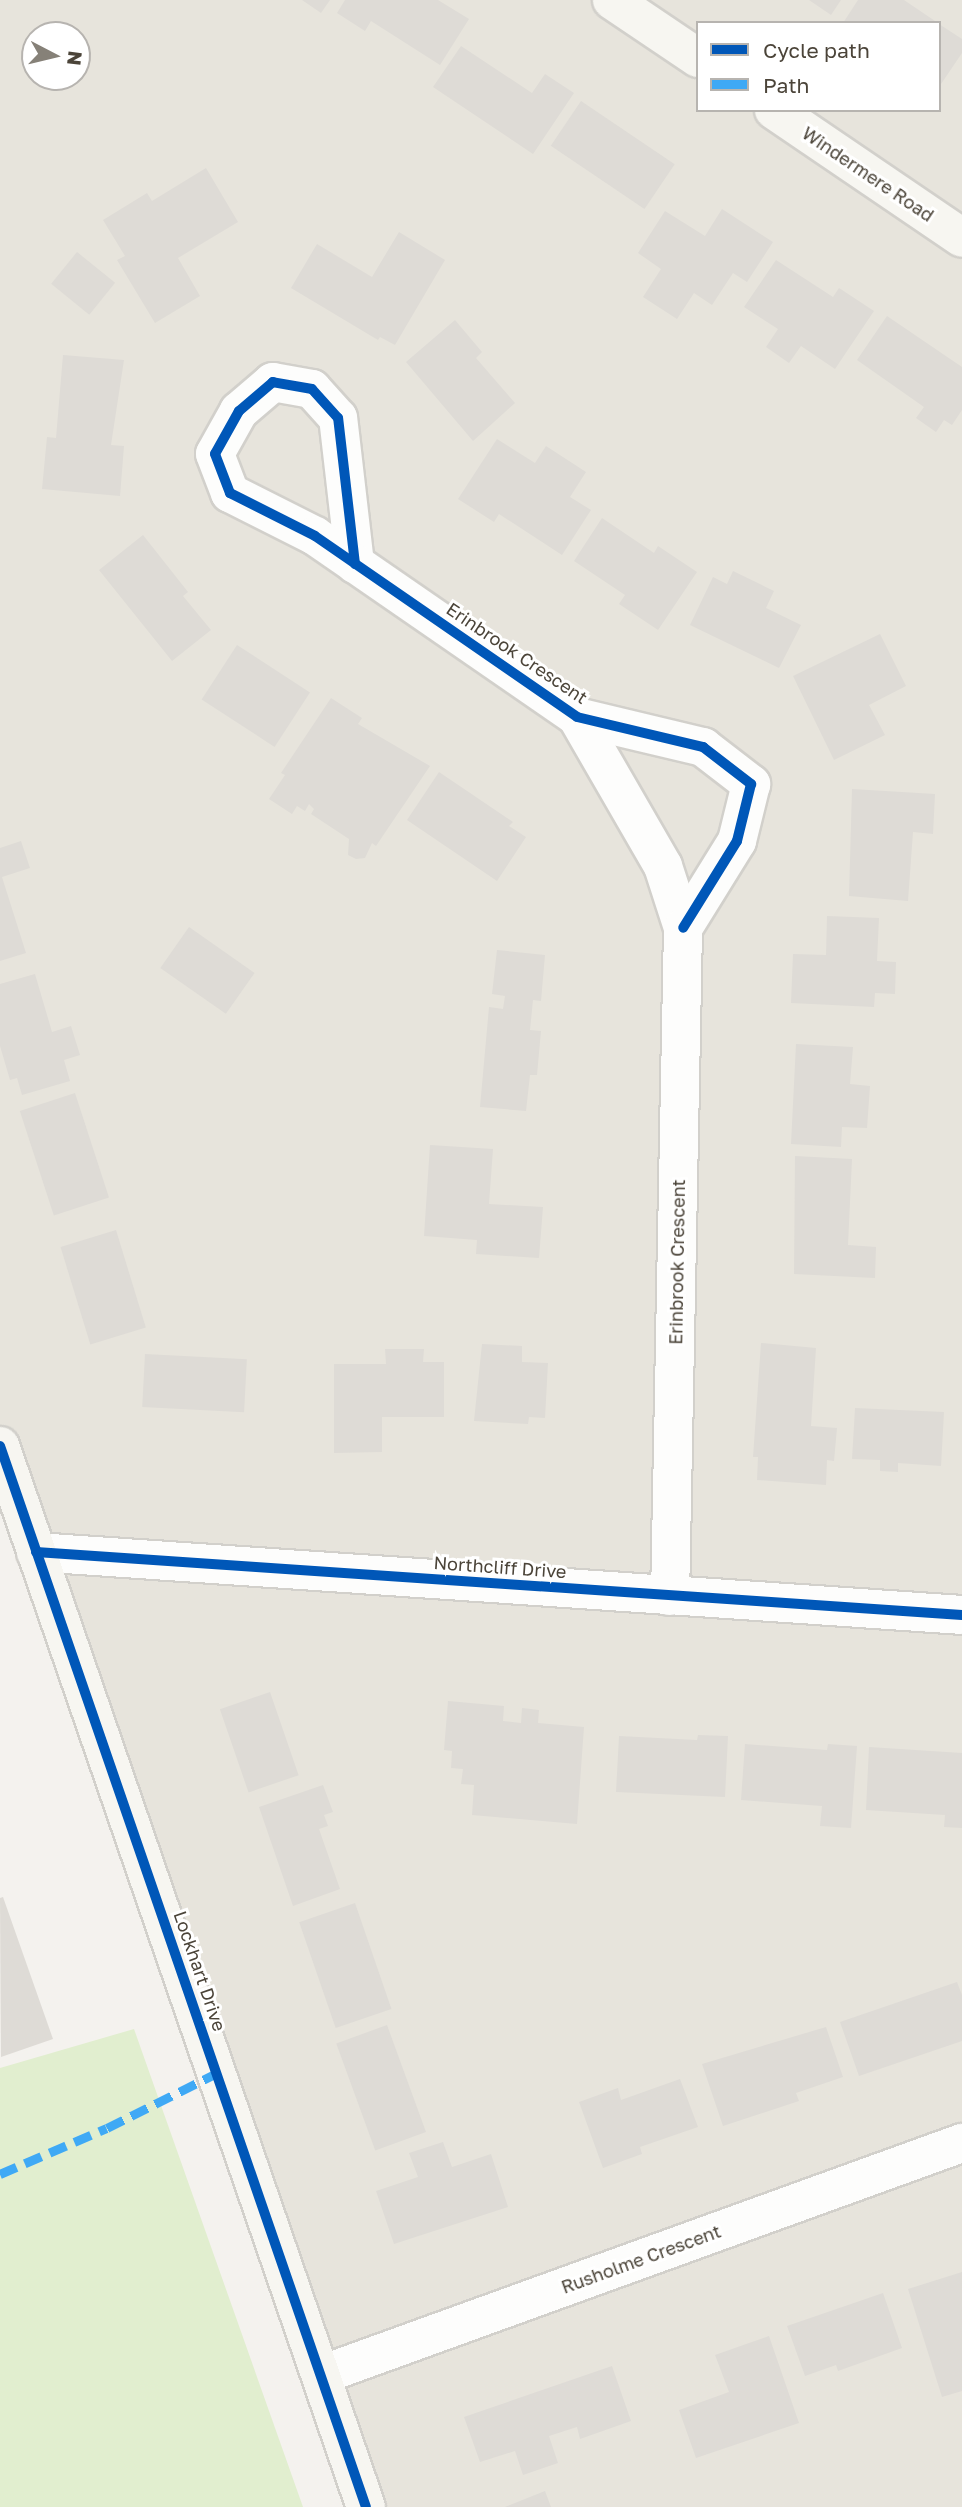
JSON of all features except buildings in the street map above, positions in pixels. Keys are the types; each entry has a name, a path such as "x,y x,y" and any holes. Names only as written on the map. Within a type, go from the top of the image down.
{"street":[{"path":"612,0 696,57"},
{"name":"Windermere Road","path":"777,112 962,238"},
{"name":"Erinbrook Crescent","path":"355,564 338,418 312,389 273,382 239,411 215,454 230,493 315,536 355,564 577,717 704,747 751,784 737,841 683,928"},
{"name":"Erinbrook Crescent","path":"577,717 663,866 683,928 670,1596"},
{"name":"Lockhart Drive","path":"0,1446 366,2507"},
{"name":"Northcliff Drive","path":"36,1552 962,1615"},
{"name":"Rusholme Crescent","path":"321,2375 962,2143"}],"shaded area":[{"path":"0,0 962,0 962,2507 386,2507 0,1446"}],"green space":[{"path":"134,2029 303,2507 0,2507 0,2068"}],"marked path":[{"path":"0,2174 107,2128 217,2073"}],"cycle path":[{"path":"355,564 338,418 312,389 273,382 239,411 215,454 230,493 315,536 577,717 703,747 751,784 737,841 683,928"},
{"path":"0,1446 366,2507"},
{"path":"36,1552 962,1615"}]}
